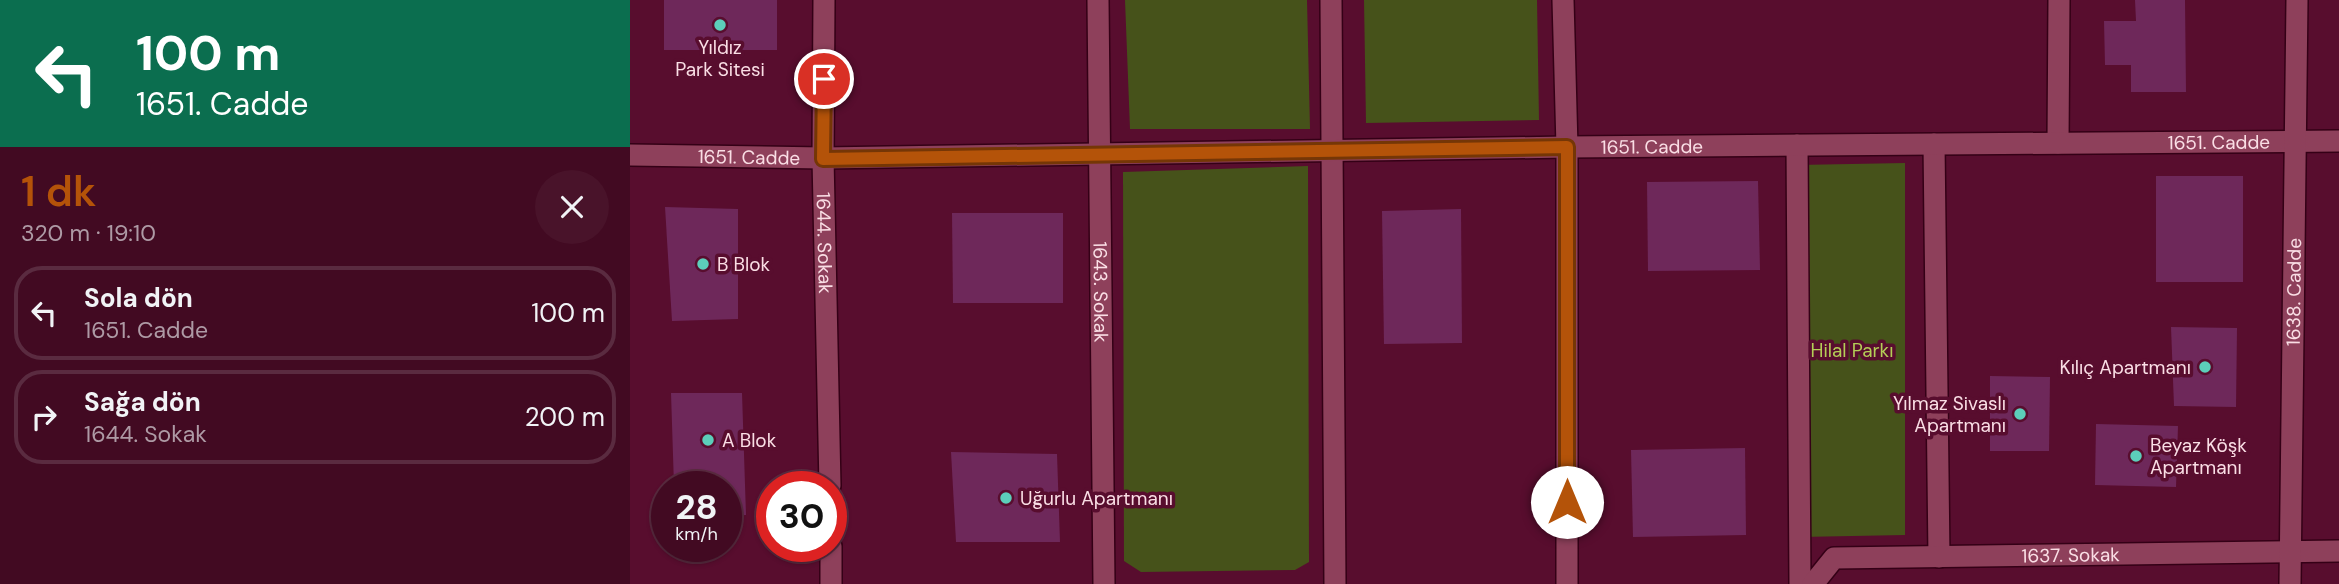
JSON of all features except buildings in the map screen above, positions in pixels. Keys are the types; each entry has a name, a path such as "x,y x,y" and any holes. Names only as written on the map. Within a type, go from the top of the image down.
{"street":[{"name":"1644. Sokak","path":"824,0 823,159 830,471"},
{"name":"1643. Sokak","path":"1098,0 1104,584"},
{"path":"1331,0 1335,584"},
{"path":"1563,0 1567,147 1567,584"},
{"path":"2059,0 2059,143"},
{"name":"1638. Cadde","path":"2290,584 2297,0"},
{"name":"1651. Cadde","path":"630,155 823,159 1567,147 2339,141"},
{"path":"1934,144 1939,557"},
{"path":"1797,145 1801,584"},
{"name":"1637. Sokak","path":"1813,584 1833,558 2339,551"},
{"path":"831,562 831,584"}],"green space":[{"path":"1125,0 1307,0 1310,129 1130,129"},
{"path":"1364,0 1537,0 1539,120 1366,123"},
{"name":"Hilal Parkı","path":"1905,163 1905,535 1800,537 1797,165"},
{"path":"1308,166 1309,562 1295,570 1141,572 1124,561 1123,172"}],"place":[{"name":"Yıldız Park Sitesi","path":"720,25"},
{"name":"B Blok","path":"703,264"},
{"name":"Kılıç Apartmanı","path":"2205,367"},
{"name":"Yılmaz Sivaslı Apartmanı","path":"2020,414"},
{"name":"A Blok","path":"708,440"},
{"name":"Beyaz Köşk Apartmanı","path":"2136,456"},
{"name":"Uğurlu Apartmanı","path":"1006,498"}],"route":[{"path":"824,79 823,159 1567,147 1567,502"}]}
